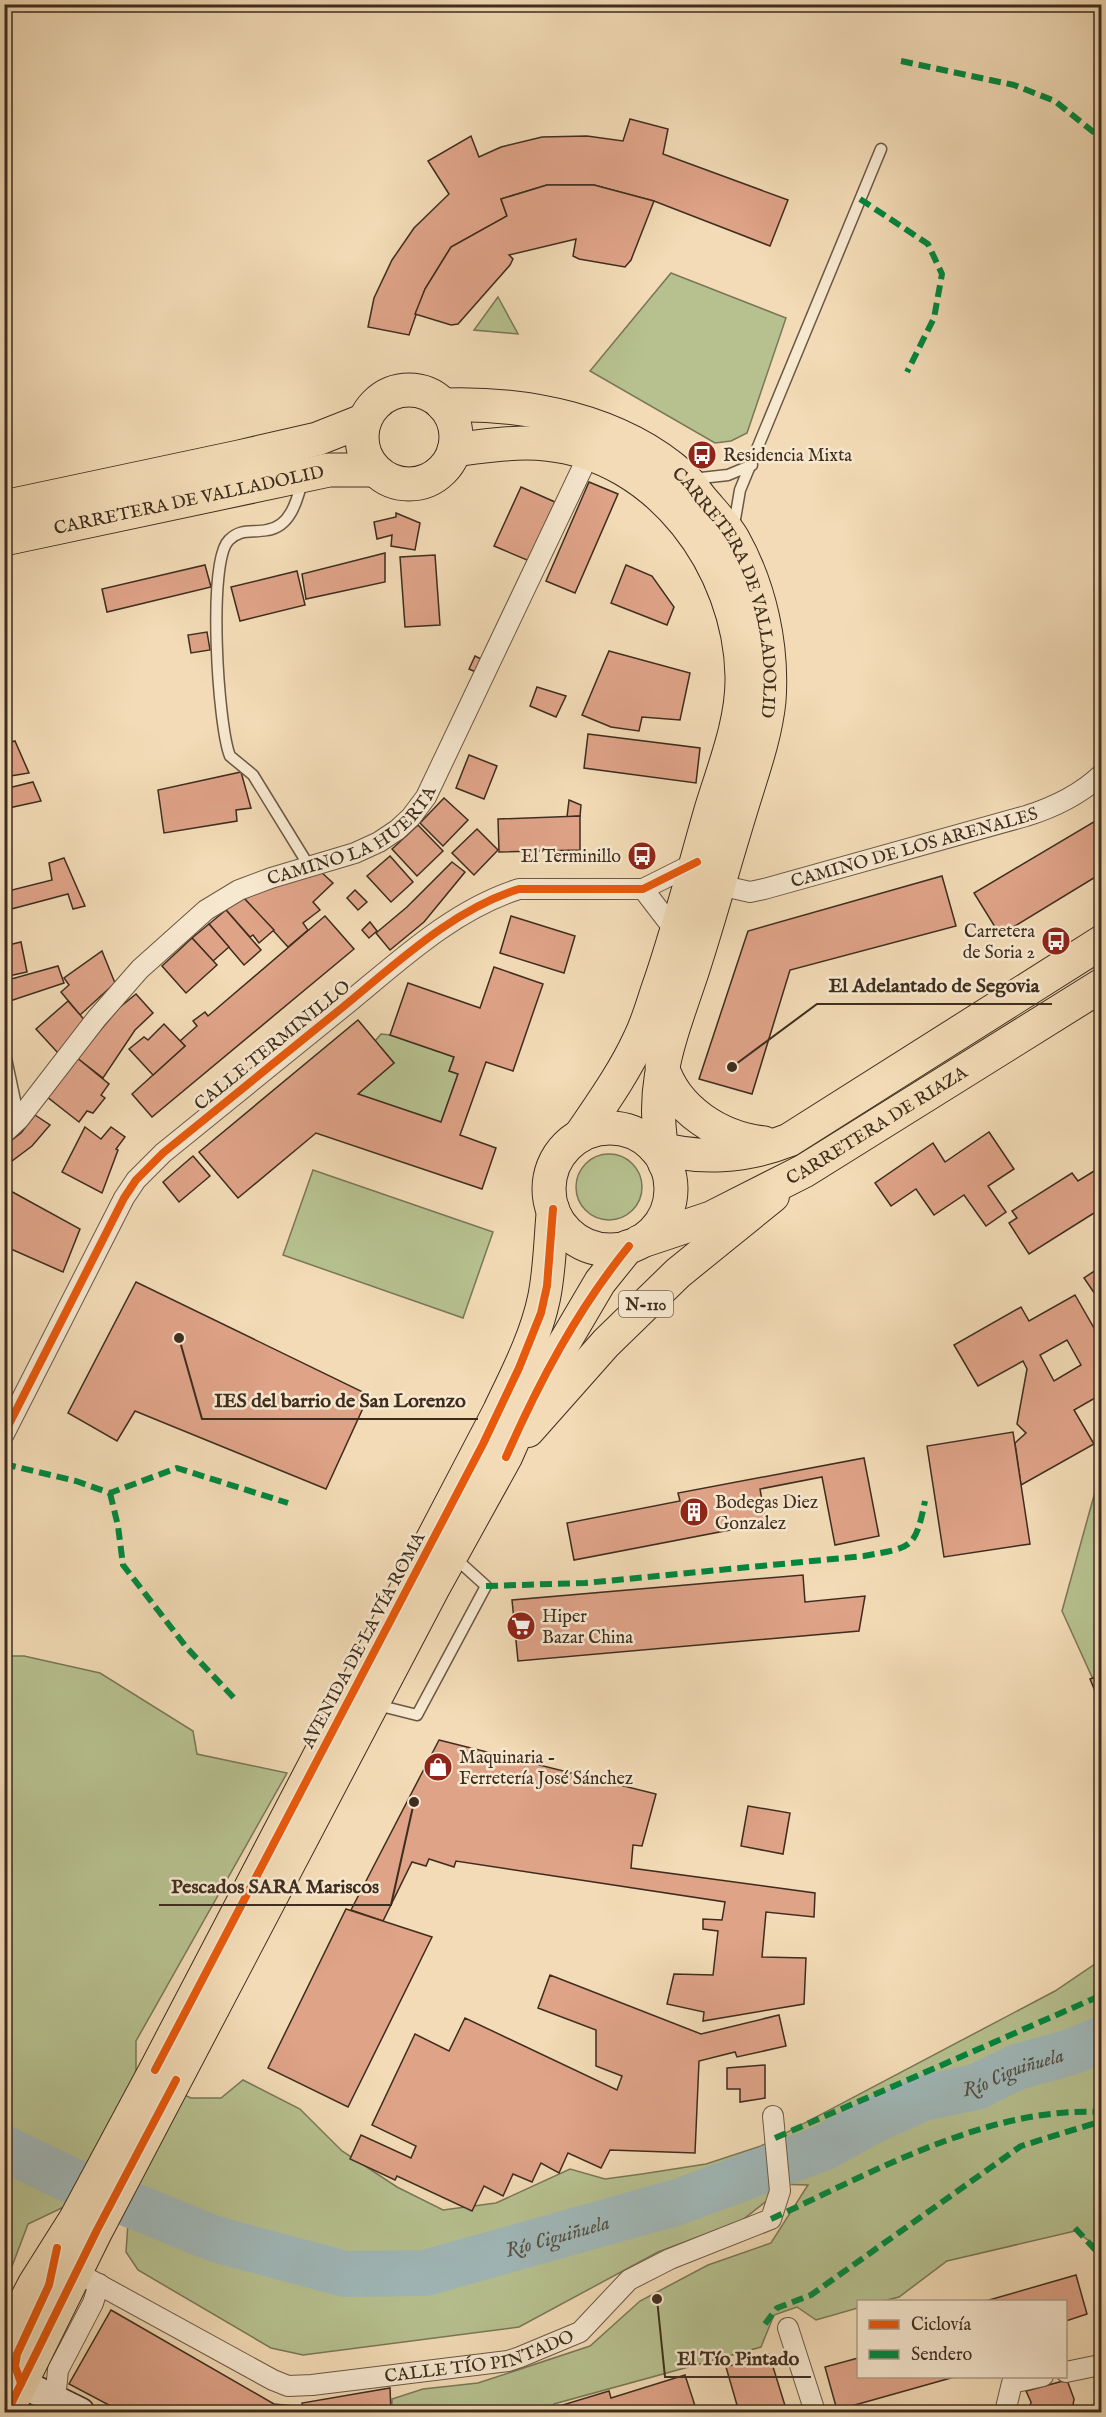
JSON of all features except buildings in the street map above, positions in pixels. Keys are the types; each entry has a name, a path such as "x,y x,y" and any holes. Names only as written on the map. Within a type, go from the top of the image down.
{"highway":[{"path":"400,391 416,391 430,396 443,405 452,419 456,434 454,450 448,463 439,473 414,484 386,479 375,470 367,460 362,433 365,420 379,402 400,391"},
{"name":"CARRETERA DE VALLADOLID","path":"443,405 492,405 546,413 598,428 643,448 685,480 732,538 749,572 767,634 769,701 762,738 708,873 676,932 641,1038 580,1136"},
{"name":"CARRETERA DE VALLADOLID","path":"4,507 317,439 365,420"},
{"name":"CARRETERA DE VALLADOLID","path":"454,450 495,445 544,444 589,454 637,478 668,502 691,528 710,556 734,619 742,676 740,701 708,873 662,1066 657,1116 660,1153"},
{"name":"CARRETERA DE VALLADOLID","path":"4,538 329,470 375,470"},
{"name":"CARRETERA DE RIAZA","path":"660,1153 735,1155 769,1148 789,1140 1101,942"},
{"name":"CARRETERA DE RIAZA","path":"634,1244 711,1218 804,1171 1101,985"},
{"path":"662,1066 673,1089 689,1108 721,1132 744,1140 764,1143 789,1140"},
{"path":"619,1129 638,1135 660,1153 671,1183 669,1203 661,1222 634,1244 602,1249 583,1243 562,1226 553,1209 549,1182 555,1163 565,1148 580,1136 598,1130 619,1129"}],"main road":[{"name":"AVENIDA DE LA VÍA ROMA","path":"506,1456 606,1343 678,1273 804,1171"},
{"name":"AVENIDA DE LA VÍA ROMA","path":"4,2342 34,2284 78,2268 86,2224 165,2075 483,1444 514,1379 544,1300 553,1209"},
{"name":"AVENIDA DE LA VÍA ROMA","path":"165,2075 374,1704 506,1456 533,1396 600,1282 634,1244"},
{"path":"7,2412 13,2387 16,2354 50,2285 78,2268"}],"street":[{"name":"CAMINO LA HUERTA","path":"4,1133 19,1119 97,1018 140,969 206,910 239,890 355,853 379,842 411,817 426,797 589,454"},
{"name":"CAMINO DE LOS ARENALES","path":"708,873 750,892 764,890 1051,808 1086,788 1101,774"},
{"name":"CALLE TERMINILLO","path":"4,1434 124,1198 153,1161 420,944 470,911 504,893 519,889 643,889 708,873"},
{"path":"643,889 676,932"},
{"name":"CALLE TÍO PINTADO","path":"78,2268 273,2380 288,2386 508,2361 580,2332 629,2280 670,2259 771,2219 780,2191 773,2116"},
{"name":"AVENIDA DE LA VÍA ROMA","path":"67,2406 58,2370 93,2303 78,2268"},
{"path":"788,2328 815,2412"},
{"path":"1067,2372 1100,2365"},
{"path":"13,2387 58,2370"},
{"path":"1005,2412 1012,2383 1034,2378"},
{"path":"13,2387 67,2406"}],"lane":[{"path":"732,538 736,503 881,149"},
{"path":"685,480 728,475 752,465"},
{"path":"304,475 295,509 285,519 269,530 241,531 226,542 219,563 215,641 230,756 253,775 309,866"},
{"path":"4,1050 19,1119"},
{"path":"374,1704 417,1715 486,1586 452,1555"}],"green space":[{"path":"671,273 786,318 747,433 731,441 715,443 590,371"},
{"path":"498,297 518,334 474,330"},
{"path":"381,1034 454,1057 449,1071 458,1074 441,1122 358,1094 394,1063 375,1041"},
{"path":"609,1154 621,1157 632,1164 639,1175 642,1187 639,1199 632,1210 621,1217 609,1220 597,1217 586,1210 579,1199 576,1187 579,1175 586,1164 597,1157"},
{"path":"313,1170 493,1232 463,1318 283,1255"},
{"path":"1101,1479 1101,1697 1062,1611 1098,1481"},
{"path":"5,1656 24,1656 100,1673 193,1731 197,1754 287,1773 136,2041 136,2074 191,2098 221,2098 243,2080 300,2109 342,2151 397,2187 443,2210 496,2203 570,2169 605,2179 706,2164 761,2146 1055,1991 1101,1960 1101,2249 1075,2231 947,2261 899,2297 887,2300 857,2300 857,2308 816,2320 797,2307 774,2315 761,2347 554,2404 548,2412 392,2412 392,2399 423,2389 478,2383 590,2346 640,2301 708,2265 771,2243 808,2185 776,2184 773,2196 741,2221 658,2252 519,2327 303,2355 271,2348 138,2270 126,2252 128,2223 72,2203 28,2224 11,2269 5,2266 4,1751 9,1749 4,1747"}],"waterway":[{"name":"Río Ciguiñuela","path":"4,2148 70,2180 215,2239 345,2274 425,2273 678,2202 823,2148 874,2120 923,2098 976,2087 1017,2067 1074,2051 1102,2039"}],"marked path":[{"path":"901,61 1014,85 1055,101 1102,139"},
{"path":"860,199 928,244 942,274 934,318 907,372"},
{"path":"4,1464 76,1481 110,1493 177,1468 288,1503"},
{"path":"110,1493 118,1526 123,1565 187,1648 235,1699"},
{"path":"486,1586 585,1583 880,1553 909,1544 918,1529 925,1501"},
{"path":"775,2138 1102,1995"},
{"path":"771,2219 890,2163 974,2131 1016,2120 1059,2113 1102,2112"},
{"path":"765,2324 777,2308 811,2295 1021,2146 1102,2121"},
{"path":"1075,2228 1102,2257"}],"cycle path":[{"path":"4,1434 124,1198 136,1180 163,1153 426,939 471,910 519,889 643,889 697,862"},
{"path":"155,2070 483,1444 519,1368 541,1313 547,1286 553,1209"},
{"path":"506,1457 560,1347 592,1295 629,1246"},
{"path":"7,2412 97,2230 176,2080"},
{"path":"21,2383 15,2366 17,2354 49,2285 57,2248"}],"place":[{"name":"Residencia Mixta","path":"702,455"},
{"name":"El Terminillo","path":"642,856"},
{"name":"Carretera de Soria 2","path":"1056,941"},
{"name":"El Adelantado de Segovia","path":"732,1067"},
{"name":"IES del barrio de San Lorenzo","path":"179,1338"},
{"name":"Bodegas Diez Gonzalez","path":"694,1512"},
{"name":"Hiper Bazar China","path":"521,1626"},
{"name":"Maquinaria - Ferretería José Sánchez","path":"438,1767"},
{"name":"Pescados SARA Mariscos","path":"414,1802"},
{"name":"El Tío Pintado","path":"657,2299"}]}
